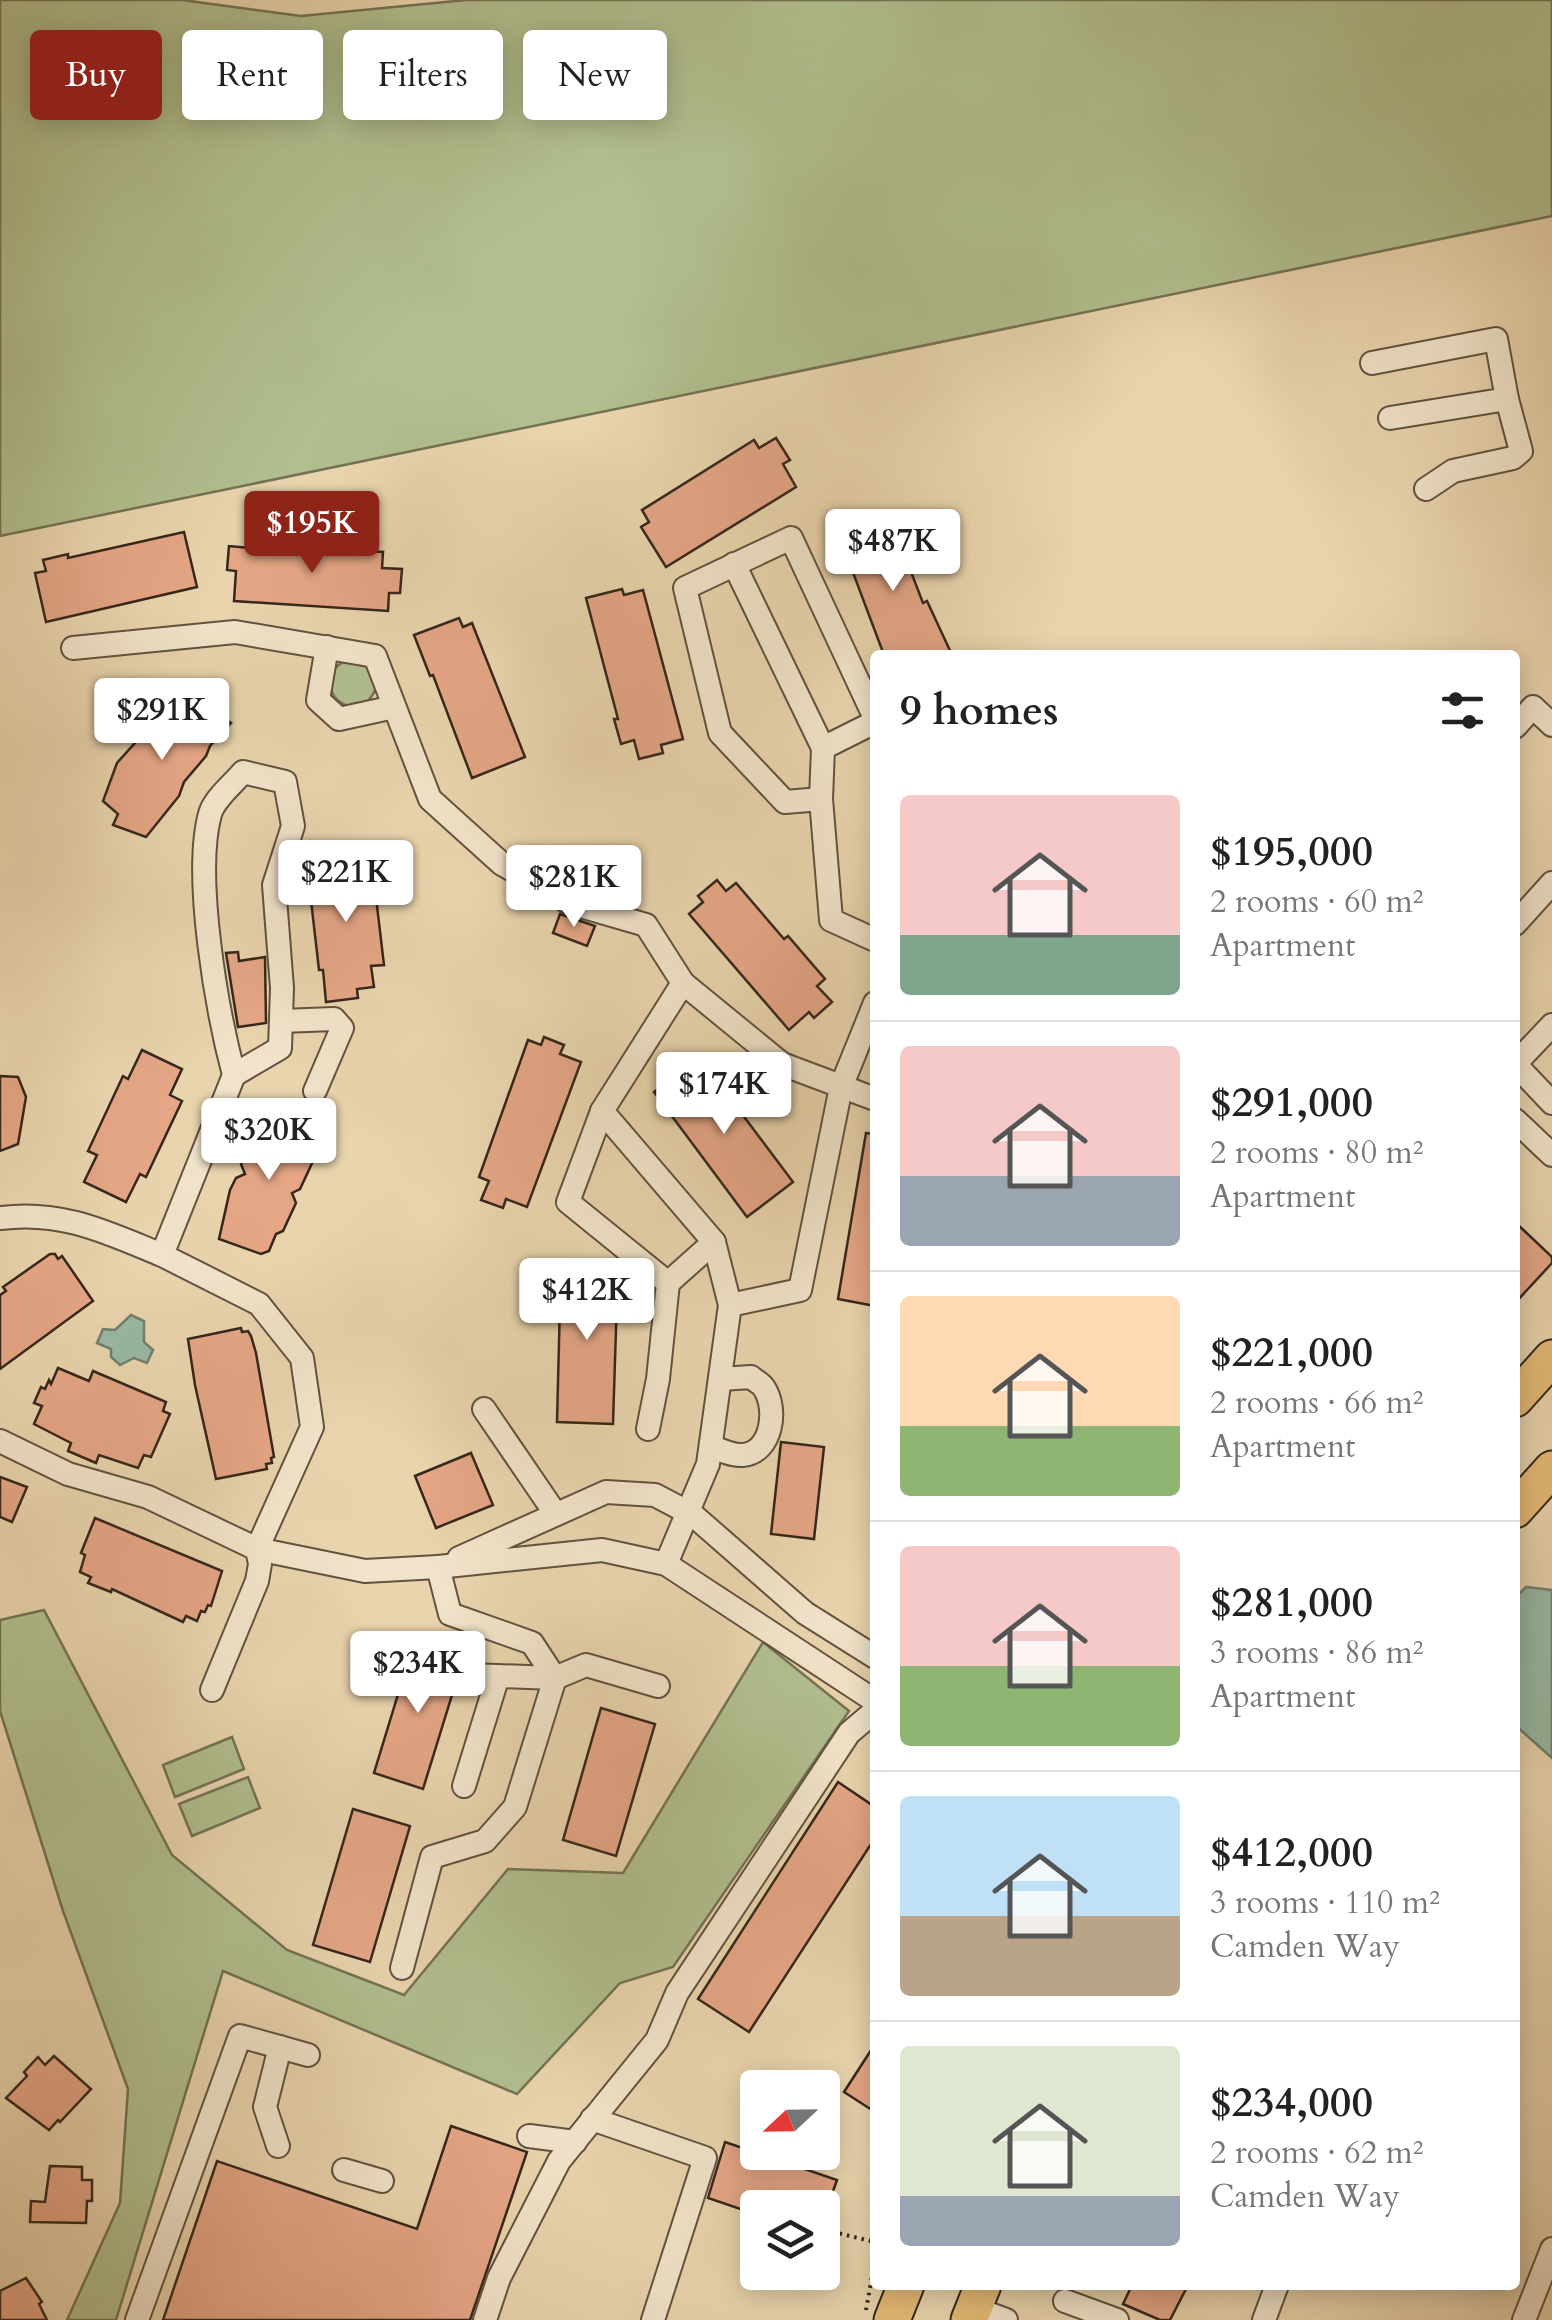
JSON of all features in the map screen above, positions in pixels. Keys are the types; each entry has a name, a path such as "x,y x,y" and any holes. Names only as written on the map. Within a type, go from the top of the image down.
{"highway":[{"path":"1520,1393 1552,1358"},
{"path":"1520,1504 1552,1469"},
{"path":"884,2317 903,2290"}],"street":[{"path":"1372,363 1496,339 1520,451 1512,458 1454,471 1426,489"},
{"path":"1390,418 1507,399"},
{"path":"820,799 785,802 720,733 685,588 792,538 870,709"},
{"path":"734,564 823,748 820,799 831,920 870,938"},
{"path":"73,648 236,632 375,656 430,799 502,864 570,903 646,925 683,983 782,1064 870,1097"},
{"path":"327,647 318,700 339,719 394,707"},
{"path":"1520,721 1533,707 1552,725"},
{"path":"823,748 870,723"},
{"path":"162,1255 234,1075 220,1021 204,871 210,811 243,772 285,782 293,826 274,885 282,988 280,1048 234,1075"},
{"path":"1520,918 1552,883"},
{"path":"668,1283 568,1202 602,1111 683,983"},
{"path":"730,1304 800,1290 841,1088 870,1016"},
{"path":"281,1021 334,1019 342,1028 314,1091"},
{"path":"1520,1059 1552,1025"},
{"path":"1520,1069 1552,1103"},
{"path":"602,1111 714,1242 730,1304 708,1464 666,1564"},
{"path":"1520,1125 1552,1155"},
{"path":"0,1218 30,1214 78,1221 162,1255 259,1304 302,1358 312,1427 257,1549 260,1564 256,1581 212,1690"},
{"path":"648,1429 658,1379 668,1283 714,1242"},
{"path":"710,1446 740,1456 760,1450 768,1440 765,1389 751,1377 720,1379"},
{"path":"484,1410 555,1512"},
{"path":"0,1441 68,1474 148,1496 257,1549 307,1562 365,1571 602,1550 666,1564 870,1698"},
{"path":"438,1567 606,1492 655,1496 687,1512 725,1540 805,1612 870,1654"},
{"path":"402,1968 432,1857 485,1841 515,1808 554,1678 532,1642 450,1614 438,1567"},
{"path":"469,1675 554,1678 586,1665 658,1686"},
{"path":"464,1786 498,1676"},
{"path":"486,2320 500,2278 559,2161 657,2040 678,1992 849,1733 870,1715"},
{"path":"137,2320 240,2036 308,2055"},
{"path":"278,2146 265,2107 280,2047"},
{"path":"592,2120 705,2158 653,2320"},
{"path":"529,2136 575,2142"},
{"path":"344,2170 382,2182"},
{"path":"1524,2320 1552,2249"},
{"path":"1264,2320 1276,2290"},
{"path":"1064,2301 1117,2320"}],"path":[{"path":"840,2234 870,2241"},
{"path":"870,2284 865,2310 884,2317"}],"shaded area":[{"path":"0,0 182,0 301,16 466,0 1552,0 1552,216 0,536"},
{"path":"353,660 369,667 376,683 369,699 353,706 337,699 330,683 337,667"},
{"path":"131,1315 144,1321 144,1342 153,1350 147,1363 134,1358 120,1365 111,1357 111,1349 97,1343 103,1329 115,1330"},
{"path":"1526,1587 1552,1590 1552,1758 1520,1729 1520,1593"},
{"path":"44,1610 172,1855 287,1950 404,1995 508,1869 623,1873 763,1642 849,1711 673,1967 620,1983 517,2094 223,1971 116,2320 67,2320 120,2203 128,2089 63,1911 0,1711 0,1620"},
{"path":"232,1737 244,1769 175,1797 163,1765"},
{"path":"248,1777 260,1808 192,1836 179,1804"}],"building":[{"path":"776,438 790,460 783,464 796,487 666,567 641,527 649,522 642,510 754,440 759,448"},
{"path":"890,517 923,603 927,601 950,650 882,650 843,546 857,540 854,530"},
{"path":"184,532 197,587 46,622 35,573 46,571 43,560"},
{"path":"250,538 383,552 382,568 402,569 400,593 389,593 388,611 234,601 236,571 227,570 229,546 250,548"},
{"path":"622,589 624,595 643,590 683,739 661,745 663,753 639,759 634,740 621,744 586,598"},
{"path":"459,618 463,627 472,623 525,757 472,778 414,635"},
{"path":"185,689 231,723 210,746 184,782 179,796 146,837 113,825 118,814 103,801 117,763 142,735 146,722 158,709 165,711"},
{"path":"367,853 369,872 373,872 384,965 371,966 374,987 357,989 358,998 326,1002 309,883 318,882 315,859"},
{"path":"717,880 726,891 736,883 825,979 817,986 832,1002 814,1018 809,1012 789,1030 689,914 703,902 698,896"},
{"path":"560,914 595,926 587,946 553,933"},
{"path":"238,952 239,961 265,957 266,1023 238,1027 226,953"},
{"path":"544,1037 564,1045 560,1054 581,1062 527,1207 506,1199 503,1208 481,1200 489,1181 479,1177 528,1040 541,1045"},
{"path":"142,1050 182,1069 170,1095 182,1101 146,1177 140,1174 126,1202 84,1182 97,1155 88,1151 123,1076 128,1079"},
{"path":"700,1058 793,1182 747,1217 654,1092"},
{"path":"0,1076 18,1077 26,1097 18,1144 0,1151"},
{"path":"277,1108 312,1124 317,1135 310,1150 314,1159 300,1189 292,1193 296,1203 283,1231 276,1234 269,1251 261,1254 219,1239 230,1190 236,1178 245,1174 241,1164 255,1131 264,1135"},
{"path":"866,1133 870,1133 870,1305 838,1299"},
{"path":"1520,1227 1552,1257 1552,1263 1520,1298"},
{"path":"50,1254 58,1259 62,1256 93,1301 0,1369 0,1295 6,1291 3,1287"},
{"path":"561,1263 618,1265 613,1424 557,1422"},
{"path":"241,1328 251,1336 256,1353 274,1457 272,1463 266,1464 267,1469 216,1479 188,1339"},
{"path":"58,1368 89,1381 93,1371 166,1402 163,1411 170,1414 151,1457 144,1455 138,1468 99,1455 96,1463 68,1451 71,1443 34,1424 42,1406 34,1403 41,1387 45,1389 49,1380 51,1384"},
{"path":"781,1442 824,1447 814,1539 771,1534"},
{"path":"471,1453 493,1505 436,1528 415,1476"},
{"path":"0,1477 27,1487 12,1522 0,1517"},
{"path":"95,1518 222,1571 211,1606 201,1611 197,1621 186,1616 183,1622 112,1589 111,1592 88,1583 91,1577 80,1572 85,1555 81,1553"},
{"path":"414,1642 464,1658 456,1668 456,1682 423,1789 374,1773"},
{"path":"601,1708 655,1724 616,1856 563,1840"},
{"path":"838,1782 870,1804 870,1846 749,2032 698,1999"},
{"path":"353,1809 410,1826 370,1962 313,1945"},
{"path":"870,2052 870,2109 844,2092"},
{"path":"54,2056 91,2089 49,2130 6,2098 27,2076 24,2072 38,2057 45,2065"},
{"path":"451,2126 527,2152 470,2320 163,2320 217,2161 417,2229"},
{"path":"725,2142 740,2147 740,2170 808,2170 837,2180 833,2190 740,2190 740,2209 708,2198"},
{"path":"50,2166 82,2167 82,2180 92,2180 86,2223 30,2222 31,2201 45,2202"},
{"path":"26,2278 42,2302 39,2304 47,2320 0,2320 0,2291"},
{"path":"1130,2290 1185,2290 1170,2320 1160,2320 1123,2304"}]}
